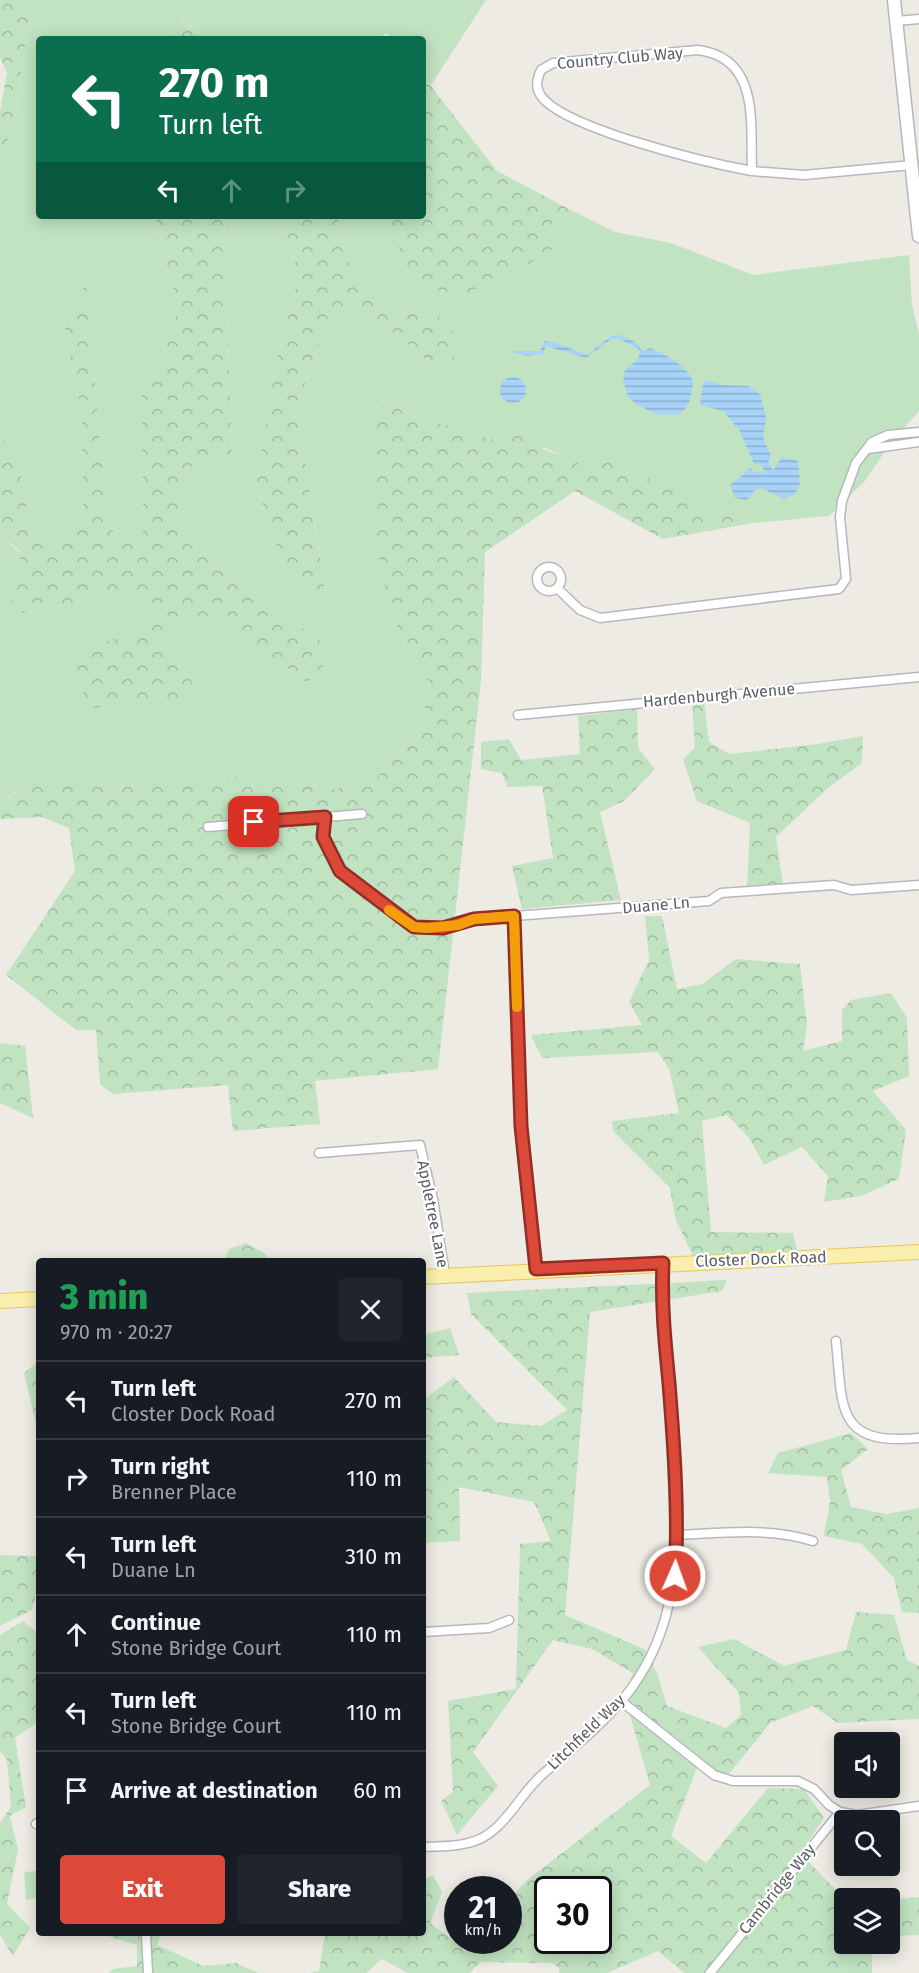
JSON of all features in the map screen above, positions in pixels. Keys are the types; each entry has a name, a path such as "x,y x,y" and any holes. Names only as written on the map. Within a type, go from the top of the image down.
{"main road":[{"path":"894,0 919,236"},
{"name":"Closter Dock Road","path":"426,1277 536,1269 919,1252"},
{"path":"0,1301 36,1299"}],"street":[{"path":"896,21 919,19"},
{"name":"Country Club Way","path":"752,171 747,91 734,66 717,54 698,51 553,63 541,70 538,76 537,88 544,100 582,123 752,171 804,175 912,165"},
{"path":"557,588 580,610 600,618 839,589 846,579 842,501 856,464 872,442 888,435 919,432"},
{"path":"868,449 919,442"},
{"name":"Hardenburgh Avenue","path":"519,715 919,677"},
{"path":"208,827 362,814"},
{"name":"Duane Ln","path":"325,817 323,837 340,871 414,927 458,925 474,919 709,901 721,893 834,885 850,890 919,885"},
{"path":"514,916 521,1126 536,1269"},
{"name":"Appletree Lane","path":"319,1153 420,1146 433,1199 445,1275"},
{"name":"Litchfield Way","path":"426,1847 460,1845 484,1837 500,1825 533,1782 621,1701 652,1654 667,1616 675,1576 676,1535 669,1385 661,1306 663,1263"},
{"path":"836,1341 842,1401 855,1426 880,1440 919,1438"},
{"path":"676,1535 766,1531 813,1541"},
{"path":"426,1632 489,1628 509,1620"},
{"path":"621,1701 714,1775 733,1781 798,1781 814,1789 837,1810"},
{"path":"891,1810 919,1806"},
{"name":"Cambridge Way","path":"710,1973 834,1819"},
{"path":"146,1936 148,1973"}],"green space":[{"path":"0,0 32,0 14,122 0,165 0,111 7,73 0,57"},
{"path":"32,0 486,0 431,85 426,79 426,36 390,36 387,33 382,36 205,36 179,18 175,36 36,36 36,219 157,219 168,274 180,307 168,335 165,357 142,386 143,534 139,545 114,540 112,522 106,507 86,283 64,324 82,416 83,527 66,539 30,530 17,449 0,437 0,165 14,122"},
{"path":"178,18 205,36 175,36"},
{"path":"426,80 497,171 569,209 552,250 510,275 464,294 414,287 389,219 426,219"},
{"path":"569,209 615,232 671,243 753,275 909,255 912,305 919,334 919,411 889,445 865,481 829,516 753,523 742,510 714,515 583,469 518,434 498,441 425,419 374,397 375,537 390,613 430,684 420,729 377,778 335,789 239,777 113,787 68,777 33,780 3,801 0,800 0,535 19,552 21,551 11,602 23,613 127,592 153,608 145,630 72,652 193,685 162,635 166,618 224,619 307,683 323,643 186,542 174,493 184,469 232,455 224,219 282,219 299,275 275,367 256,486 284,567 327,603 297,406 330,312 357,302 434,366 443,317 382,310 355,287 338,219 390,219 414,287 552,250"},
{"path":"157,219 224,219 232,455 184,469 174,493 186,542 323,643 324,664 307,683 224,620 167,618 162,635 193,684 181,697 93,708 69,672 72,652 145,630 153,609 127,592 23,613 11,602 21,552 0,535 0,437 17,449 30,530 65,539 83,527 82,416 64,324 86,282 106,507 112,522 114,540 139,545 143,534 142,386 165,357 168,335 180,307 168,274"},
{"path":"282,219 338,219 356,287 382,310 443,317 459,340 452,365 434,366 357,302 330,312 297,406 327,604 284,567 256,486 275,367 299,275"},
{"path":"373,397 425,419 498,441 530,430 542,438 543,449 575,461 583,469 600,458 637,472 714,515 742,509 753,523 663,539 575,491 485,552 481,680 438,1069 315,1081 320,1124 233,1131 228,1085 113,1094 100,1084 96,1030 76,1030 6,975 75,871 69,828 42,817 0,819 0,800 4,801 33,780 68,777 113,787 239,777 335,789 377,778 420,729 430,684 390,613 375,537"},
{"path":"692,702 704,702 709,742 730,754 818,744 863,736 862,763 829,787 776,837 783,884 747,888 750,823 697,801 683,759 695,748"},
{"path":"637,709 638,748 655,769 624,801 600,812 621,900 522,909 512,866 553,858 542,786 507,787 502,773 481,769 481,742 509,739 521,760 580,754 578,716"},
{"path":"645,916 662,916 677,989 702,984 736,959 800,964 807,1025 803,1051 842,1041 842,1010 851,1000 891,993 907,1018 909,1076 873,1091 906,1130 899,1179 861,1196 824,1202 828,1176 802,1147 764,1165 749,1138 727,1115 702,1121 711,1232 793,1233 797,1250 693,1256 675,1218 670,1188 613,1131 612,1121 679,1113 669,1069 658,1052 542,1058 531,1035 642,1025 629,1002 649,960"},
{"path":"0,1043 25,1046 33,1118 0,1103"},
{"path":"246,1243 264,1253 268,1258 225,1258 229,1249"},
{"path":"727,1280 722,1291 590,1312 565,1615 646,1650 658,1676 667,1706 726,1728 741,1715 739,1693 698,1647 734,1639 784,1666 846,1650 856,1612 894,1615 907,1660 919,1666 919,1719 838,1723 813,1706 770,1723 725,1779 698,1765 671,1836 706,1863 768,1788 804,1789 824,1818 800,1853 834,1888 834,1954 872,1954 872,1973 684,1973 658,1951 607,1973 559,1973 559,1968 552,1963 481,1962 469,1973 408,1973 382,1959 366,1973 310,1973 319,1971 325,1936 426,1936 426,1878 433,1875 442,1892 430,1923 444,1934 444,1954 522,1954 522,1885 526,1881 650,1785 624,1694 633,1673 592,1649 553,1640 473,1752 498,1786 457,1835 441,1801 453,1792 448,1701 516,1689 520,1544 551,1541 534,1502 459,1487 460,1541 426,1543 426,1398 454,1377 496,1422 541,1426 567,1410 471,1314 467,1293"},
{"path":"450,1328 459,1355 426,1358 426,1334"},
{"path":"36,1363 36,1423 24,1373"},
{"path":"851,1433 868,1449 841,1470 851,1507 886,1514 919,1508 919,1613 902,1612 894,1578 862,1544 824,1536 830,1501 827,1477 768,1473 778,1453"},
{"path":"0,1555 36,1556 36,1595 32,1610 0,1626"},
{"path":"23,1621 36,1632 36,1723 15,1738 26,1807 10,1816 18,1850 7,1904 30,1928 13,1956 0,1935 0,1823 11,1807 7,1760 0,1751 0,1635"},
{"path":"36,1871 36,1898 26,1900 24,1872"},
{"path":"919,1897 919,1935 900,1936 900,1899"},
{"path":"160,1936 157,1945 204,1966 236,1963 259,1973 109,1973 113,1969 137,1966 137,1945 111,1937"}],"water":[{"path":"620,335 637,343 642,351 650,348 667,356 688,372 693,386 688,405 682,412 674,415 655,413 629,398 623,377 625,371 639,357 640,350 618,338 610,340 586,358 546,346 543,354 527,356 507,351 540,351 544,341 556,343 587,355 611,336"},
{"path":"513,377 522,381 526,390 522,399 513,403 504,399 500,390 504,381"},
{"path":"706,380 721,385 748,386 760,394 766,417 763,437 771,456 768,463 773,470 782,457 798,461 800,484 795,494 784,499 761,488 755,490 747,500 735,498 730,485 751,468 753,472 766,473 761,465 754,464 740,431 723,411 700,405 703,383"}],"slow traffic":[{"path":"389,910 414,927 427,928 443,928 474,919 514,916 517,1007"}],"route":[{"path":"254,822 325,817 323,837 340,871 414,927 443,928 474,919 514,916 521,1126 536,1269 663,1263 661,1306 669,1385 676,1535 675,1576"}]}
